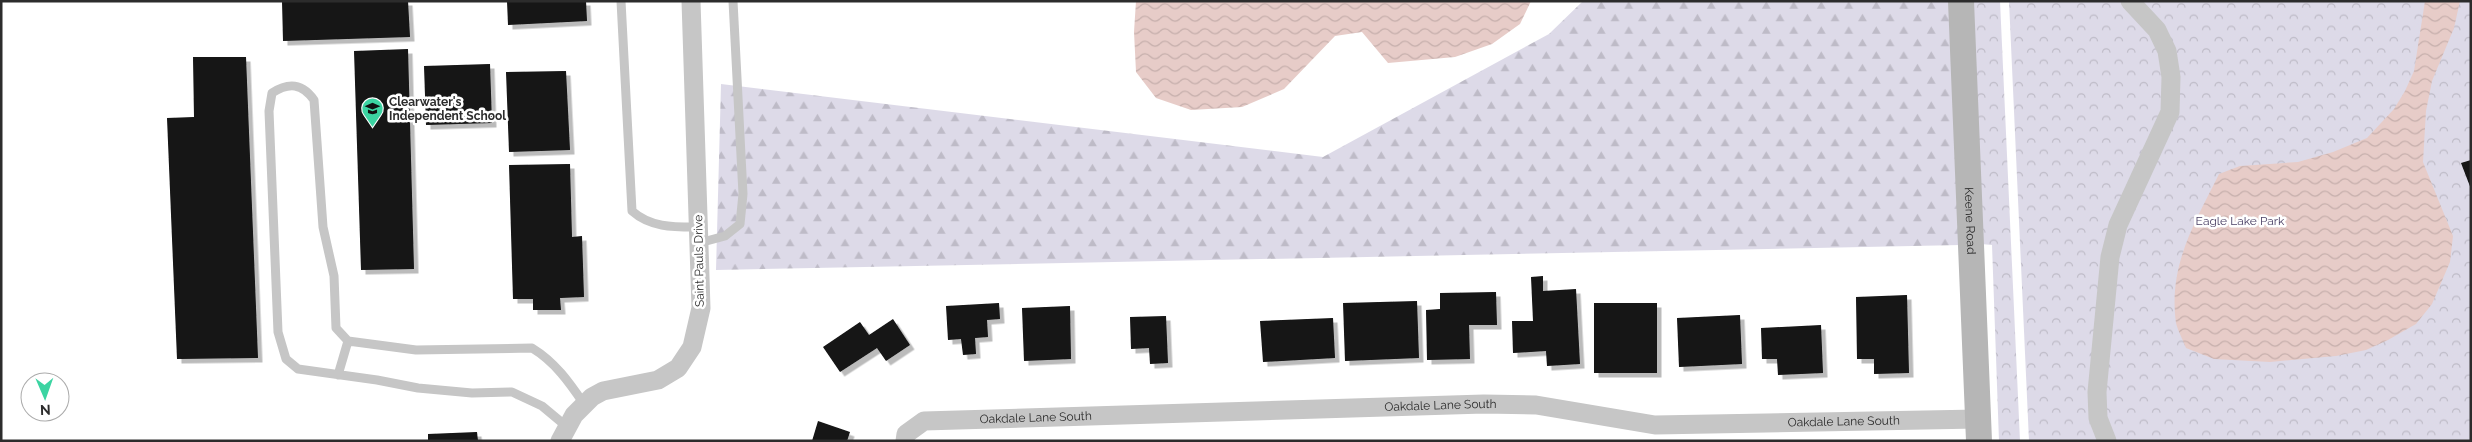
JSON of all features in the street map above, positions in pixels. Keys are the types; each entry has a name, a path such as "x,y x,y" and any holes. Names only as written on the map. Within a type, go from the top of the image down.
{"main road":[{"name":"Keene Road","path":"1961,1 1979,430"}],"street":[{"name":"Saint Pauls Drive","path":"563,433 584,404 603,391 658,380 678,368 692,347 701,308 691,1"},
{"path":"2107,441 2098,418 2097,392 2110,257 2118,224 2170,112 2171,77 2167,51 2157,30 2130,1"},
{"name":"Oakdale Lane South","path":"905,438 924,421 1484,404 1536,405 1655,425 1979,430"}],"lane":[{"path":"621,1 632,211 642,220 699,235 725,236 740,224 743,194 734,1"},
{"path":"563,433 542,406 512,392 472,393 418,388 298,369 286,359 278,332 269,111 272,93 285,85 297,85 308,92 314,100 323,227 334,276 336,328 348,341 416,350 532,348 544,356 564,375 584,404"},
{"path":"338,375 348,341"}],"green space":[{"path":"1583,1 1950,1 1961,245 716,270 721,84 1323,157 1549,34"},
{"path":"1971,1 2000,1 2020,441 1999,441 1992,245 1981,244"},
{"name":"Eagle Lake Park","path":"2009,1 2471,1 2471,441 2029,441"}],"water":[{"path":"1136,1 1531,1 1520,24 1492,44 1455,57 1388,63 1362,32 1335,36 1284,89 1242,107 1191,110 1156,98 1136,72 1134,32"},
{"path":"2425,1 2460,1 2454,28 2432,81 2426,111 2423,162 2453,236 2450,262 2432,304 2416,324 2388,340 2366,350 2336,356 2270,362 2214,359 2186,348 2176,323 2176,282 2180,263 2193,227 2219,174 2240,166 2298,162 2333,152 2367,138 2394,109 2414,71"}],"building":[{"path":"282,1 408,1 410,37 283,41"},
{"path":"507,1 586,1 587,21 508,25"},
{"path":"408,49 414,269 361,270 354,51"},
{"path":"193,57 246,57 258,358 177,359 167,118 194,117"},
{"path":"490,64 492,123 426,125 424,66"},
{"path":"566,71 570,150 509,152 506,72"},
{"path":"2471,160 2471,189 2461,163"},
{"path":"570,164 572,237 582,236 584,297 560,298 561,310 533,310 533,299 513,299 509,165"},
{"path":"1543,276 1543,291 1576,289 1580,364 1547,366 1546,351 1513,353 1512,321 1533,321 1531,277"},
{"path":"1496,292 1497,325 1469,325 1470,359 1427,360 1426,310 1440,309 1440,293"},
{"path":"1907,295 1909,373 1874,374 1874,359 1857,359 1856,297"},
{"path":"1417,301 1419,358 1345,361 1343,303"},
{"path":"999,303 1000,319 987,320 988,337 975,338 976,354 963,355 961,339 948,340 946,306"},
{"path":"1594,303 1657,303 1657,373 1594,373"},
{"path":"1070,306 1071,359 1024,361 1022,308"},
{"path":"1740,315 1742,364 1679,367 1677,318"},
{"path":"1166,316 1168,363 1150,364 1149,348 1131,349 1130,317"},
{"path":"1333,318 1335,358 1263,362 1260,321"},
{"path":"893,319 910,345 886,361 877,348 840,372 823,347 860,322 869,335"},
{"path":"1821,325 1823,373 1778,375 1777,359 1762,359 1761,328"},
{"path":"818,421 850,432 847,441 812,441"},
{"path":"477,432 478,441 428,441 428,434"}],"place":[{"name":"Clearwater's Independent School","path":"373,128"}]}
